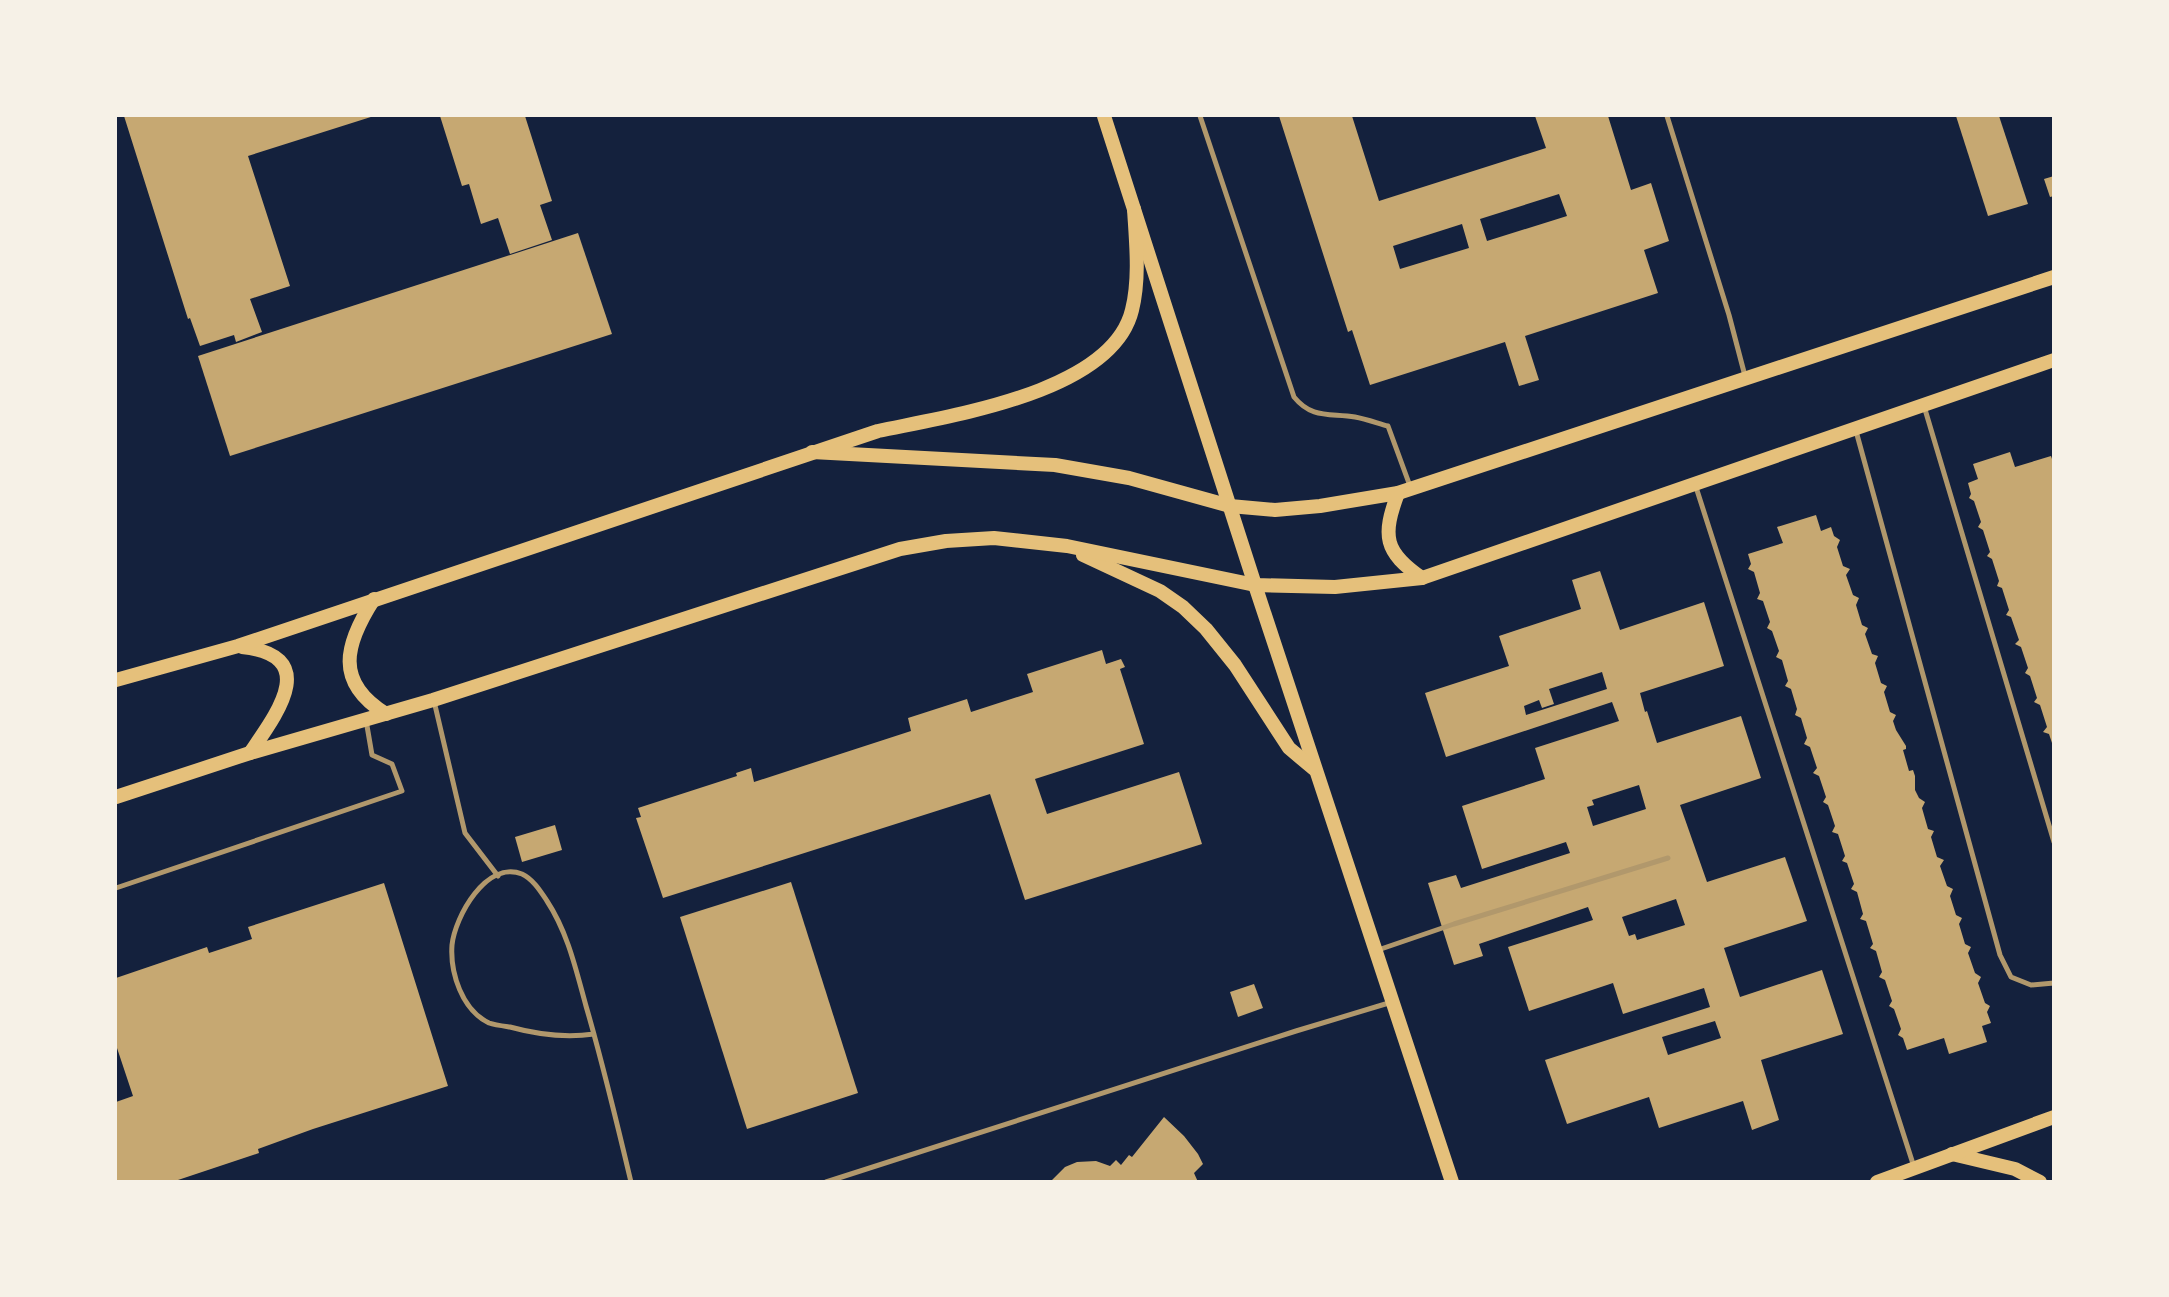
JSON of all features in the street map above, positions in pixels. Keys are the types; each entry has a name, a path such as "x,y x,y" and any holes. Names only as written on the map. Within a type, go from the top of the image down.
{"main road":[{"path":"1104,116 1315,771 1452,1181"},
{"path":"116,680 238,646 878,431 965,412 1045,389 1075,375 1098,360 1124,329 1132,312 1136,282 1134,209"},
{"path":"811,452 1055,465 1129,478 1230,506 1275,510 1320,506 1405,491 2053,278"},
{"path":"116,797 250,753 433,700 900,550 946,541 994,538 1067,546 1255,585 1335,587 1423,578 2053,360"},
{"path":"1405,491 1389,524 1388,536 1392,551 1404,565 1423,578"},
{"path":"1067,546 1160,591 1183,607 1206,629 1235,666 1289,748 1315,771"},
{"path":"374,599 358,624 352,642 350,673 367,703 386,714"},
{"path":"238,646 271,654 280,661 288,679 283,702 250,753"},
{"path":"1877,1181 2053,1117"},
{"path":"1950,1153 2015,1169 2040,1181"}],"lane":[{"path":"1200,116 1294,397 1301,406 1314,414 1357,417 1388,426 1405,491"},
{"path":"1667,116 1729,315 1746,379"},
{"path":"1923,405 2053,842"},
{"path":"1855,428 2000,955 2011,977 2031,985 2053,983"},
{"path":"1695,484 1914,1167"},
{"path":"433,700 466,833 498,876"},
{"path":"116,888 402,791 392,764 372,755 366,720"},
{"path":"1375,951 1668,858"},
{"path":"594,1034 555,1036 490,1023 480,1016 461,993 454,973 454,932 468,901 482,885 511,872 532,880 548,903 569,943 594,1034 631,1181"},
{"path":"826,1181 1392,1002"}],"building":[{"path":"124,116 374,116 248,156 290,286 250,299 262,332 236,342 234,335 200,346 190,318 188,319"},
{"path":"440,116 525,116 552,201 540,205 552,240 510,254 498,218 481,224 469,184 462,186"},
{"path":"1279,116 1352,116 1379,201 1546,148 1535,116 1608,116 1631,190 1651,183 1669,241 1644,250 1658,293 1525,336 1539,380 1519,386 1505,342 1370,385 1352,330 1348,332","holes":["1559,194 1567,216 1487,241 1480,219","1462,224 1469,248 1400,269 1393,246"]},
{"path":"1956,116 1999,116 2028,204 1988,216"},
{"path":"2054,176 2054,196 2050,197 2044,179"},
{"path":"578,233 612,334 230,456 198,356"},
{"path":"2010,452 2015,467 2051,456 2054,465 2053,746 2049,734 2043,732 2047,727 2040,705 2034,702 2037,698 2030,676 2025,673 2028,668 2021,647 2015,644 2019,640 2011,617 2006,615 2009,610 2002,588 1997,586 1999,581 1992,559 1987,556 1990,552 1983,530 1978,527 1981,522 1974,501 1969,498 1971,494 1968,483 1978,479 1973,464"},
{"path":"1816,515 1821,531 1831,527 1834,536 1840,540 1837,547 1843,566 1850,569 1846,575 1853,595 1859,598 1856,605 1862,625 1868,628 1865,634 1872,654 1878,656 1875,663 1881,683 1887,686 1884,692 1890,712 1896,715 1893,721 1896,730 1906,746 1903,750 1909,771 1913,770 1915,776 1915,790 1925,802 1922,808 1928,829 1934,831 1931,837 1937,857 1944,860 1940,866 1947,886 1953,889 1950,896 1956,915 1962,918 1959,924 1965,944 1971,947 1968,953 1975,973 1981,977 1978,983 1985,1003 1990,1006 1987,1012 1991,1023 1982,1026 1987,1042 1949,1054 1944,1038 1907,1050 1903,1038 1898,1035 1901,1029 1894,1009 1889,1006 1892,1001 1885,980 1879,977 1882,972 1876,951 1870,948 1873,944 1866,921 1860,919 1863,914 1857,892 1851,889 1854,884 1847,863 1842,861 1845,856 1838,834 1832,832 1835,826 1828,805 1823,802 1826,797 1819,776 1813,773 1817,768 1810,747 1804,744 1807,738 1801,718 1795,715 1797,709 1791,689 1785,686 1788,681 1782,660 1776,657 1779,651 1772,631 1767,628 1770,622 1763,601 1757,599 1760,593 1754,572 1748,569 1751,564 1748,554 1783,543 1777,527"},
{"path":"1600,571 1620,630 1704,602 1724,666 1640,693 1645,712 1647,711 1657,743 1741,716 1761,778 1680,805 1707,882 1785,857 1807,921 1724,948 1740,997 1822,970 1843,1034 1761,1060 1779,1120 1752,1130 1743,1101 1659,1128 1649,1097 1567,1124 1545,1060 1710,1007 1704,988 1623,1014 1613,983 1529,1011 1508,947 1593,920 1588,907 1479,944 1483,956 1454,965 1428,883 1456,875 1461,888 1570,853 1566,842 1482,869 1462,806 1545,779 1535,748 1619,721 1612,702 1446,757 1425,693 1509,666 1499,636 1581,609 1572,580","holes":["1602,672 1607,689 1526,715 1524,706 1539,700 1542,708 1554,704 1549,689","1639,785 1646,809 1593,826 1587,807 1594,805 1592,800","1676,899 1685,925 1637,940 1635,934 1629,936 1622,917","1715,1021 1721,1038 1668,1055 1662,1037"]},
{"path":"1102,650 1106,664 1121,659 1125,667 1120,669 1144,744 1035,779 1047,814 1179,772 1202,844 1025,900 990,794 663,898 636,818 641,817 638,808 737,776 736,773 751,768 754,782 911,731 908,718 967,699 971,712 1033,692 1027,674"},
{"path":"555,825 562,850 522,862 515,837"},
{"path":"791,882 858,1093 747,1129 680,917"},
{"path":"384,883 448,1086 313,1129 258,1149 259,1153 172,1182 116,1182 116,1102 133,1096 116,1045 116,978 207,947 209,953 252,939 248,927"},
{"path":"1254,984 1263,1008 1238,1017 1230,992"},
{"path":"1164,1117 1198,1154 1203,1164 1194,1173 1198,1182 1050,1182 1065,1167 1077,1162 1096,1161 1110,1166 1116,1160 1121,1165 1129,1155 1132,1157"}]}
